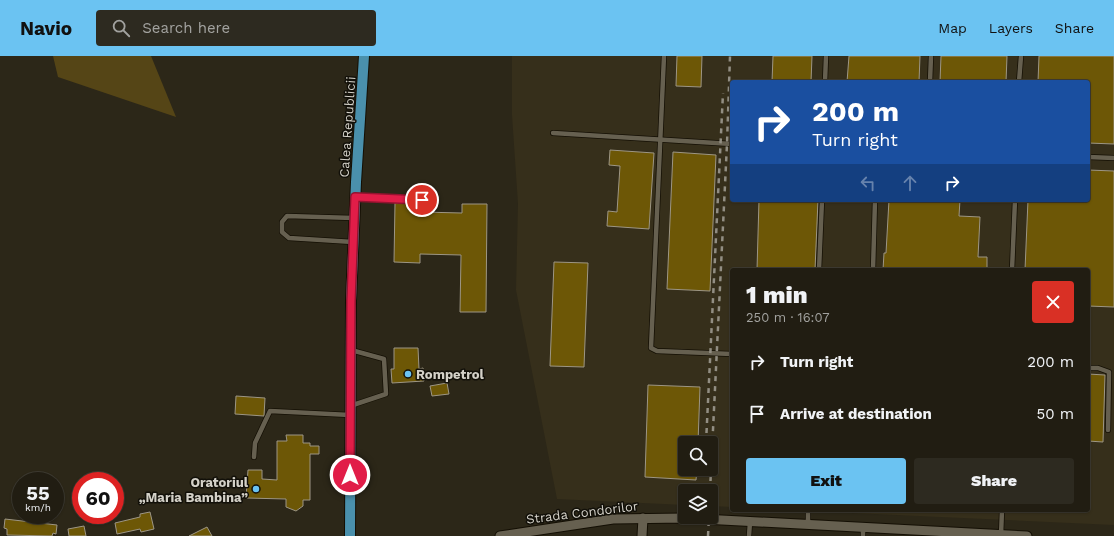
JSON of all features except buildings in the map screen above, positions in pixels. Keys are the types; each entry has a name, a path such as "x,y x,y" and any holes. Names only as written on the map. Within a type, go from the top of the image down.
{"main road":[{"name":"Calea Republicii","path":"350,536 350,350 353,242 364,56"}],"street":[{"path":"642,536 643,518"},
{"name":"Strada Condorilor","path":"500,536 530,533 613,519 684,518 808,525 863,532 1027,536"}],"lane":[{"path":"664,56 651,348 657,351 730,354"},
{"path":"825,80 826,56"},
{"path":"930,80 931,56"},
{"path":"1020,56 1020,80"},
{"path":"553,133 661,141 730,144"},
{"path":"1090,157 1114,158"},
{"path":"355,197 422,200"},
{"path":"819,268 822,202"},
{"path":"873,268 875,202"},
{"path":"1012,268 1015,202"},
{"path":"353,242 289,238 282,232 282,222 288,216 354,218"},
{"path":"254,457 255,443 270,411 350,410 386,394 384,359 350,350"},
{"path":"1090,368 1098,368 1109,372 1108,430"},
{"path":"808,512 808,525"},
{"path":"996,535 1002,512"},
{"path":"749,536 750,522"}],"shaded area":[{"path":"53,56 151,56 176,117 58,77"},
{"path":"512,56 1114,56 1114,525 830,512 1090,512 1090,268 730,268 730,507 718,506 718,484 678,484 678,505 557,499 516,290 518,204 512,115"}],"railway":[{"path":"710,484 730,56"},
{"path":"706,436 723,93"},
{"path":"708,536 709,524"}],"place":[{"name":"Rompetrol","path":"408,374"},
{"name":"Oratoriul „Maria Bambina”","path":"256,489"}],"route":[{"path":"350,475 351,301 355,197 422,200"}]}
